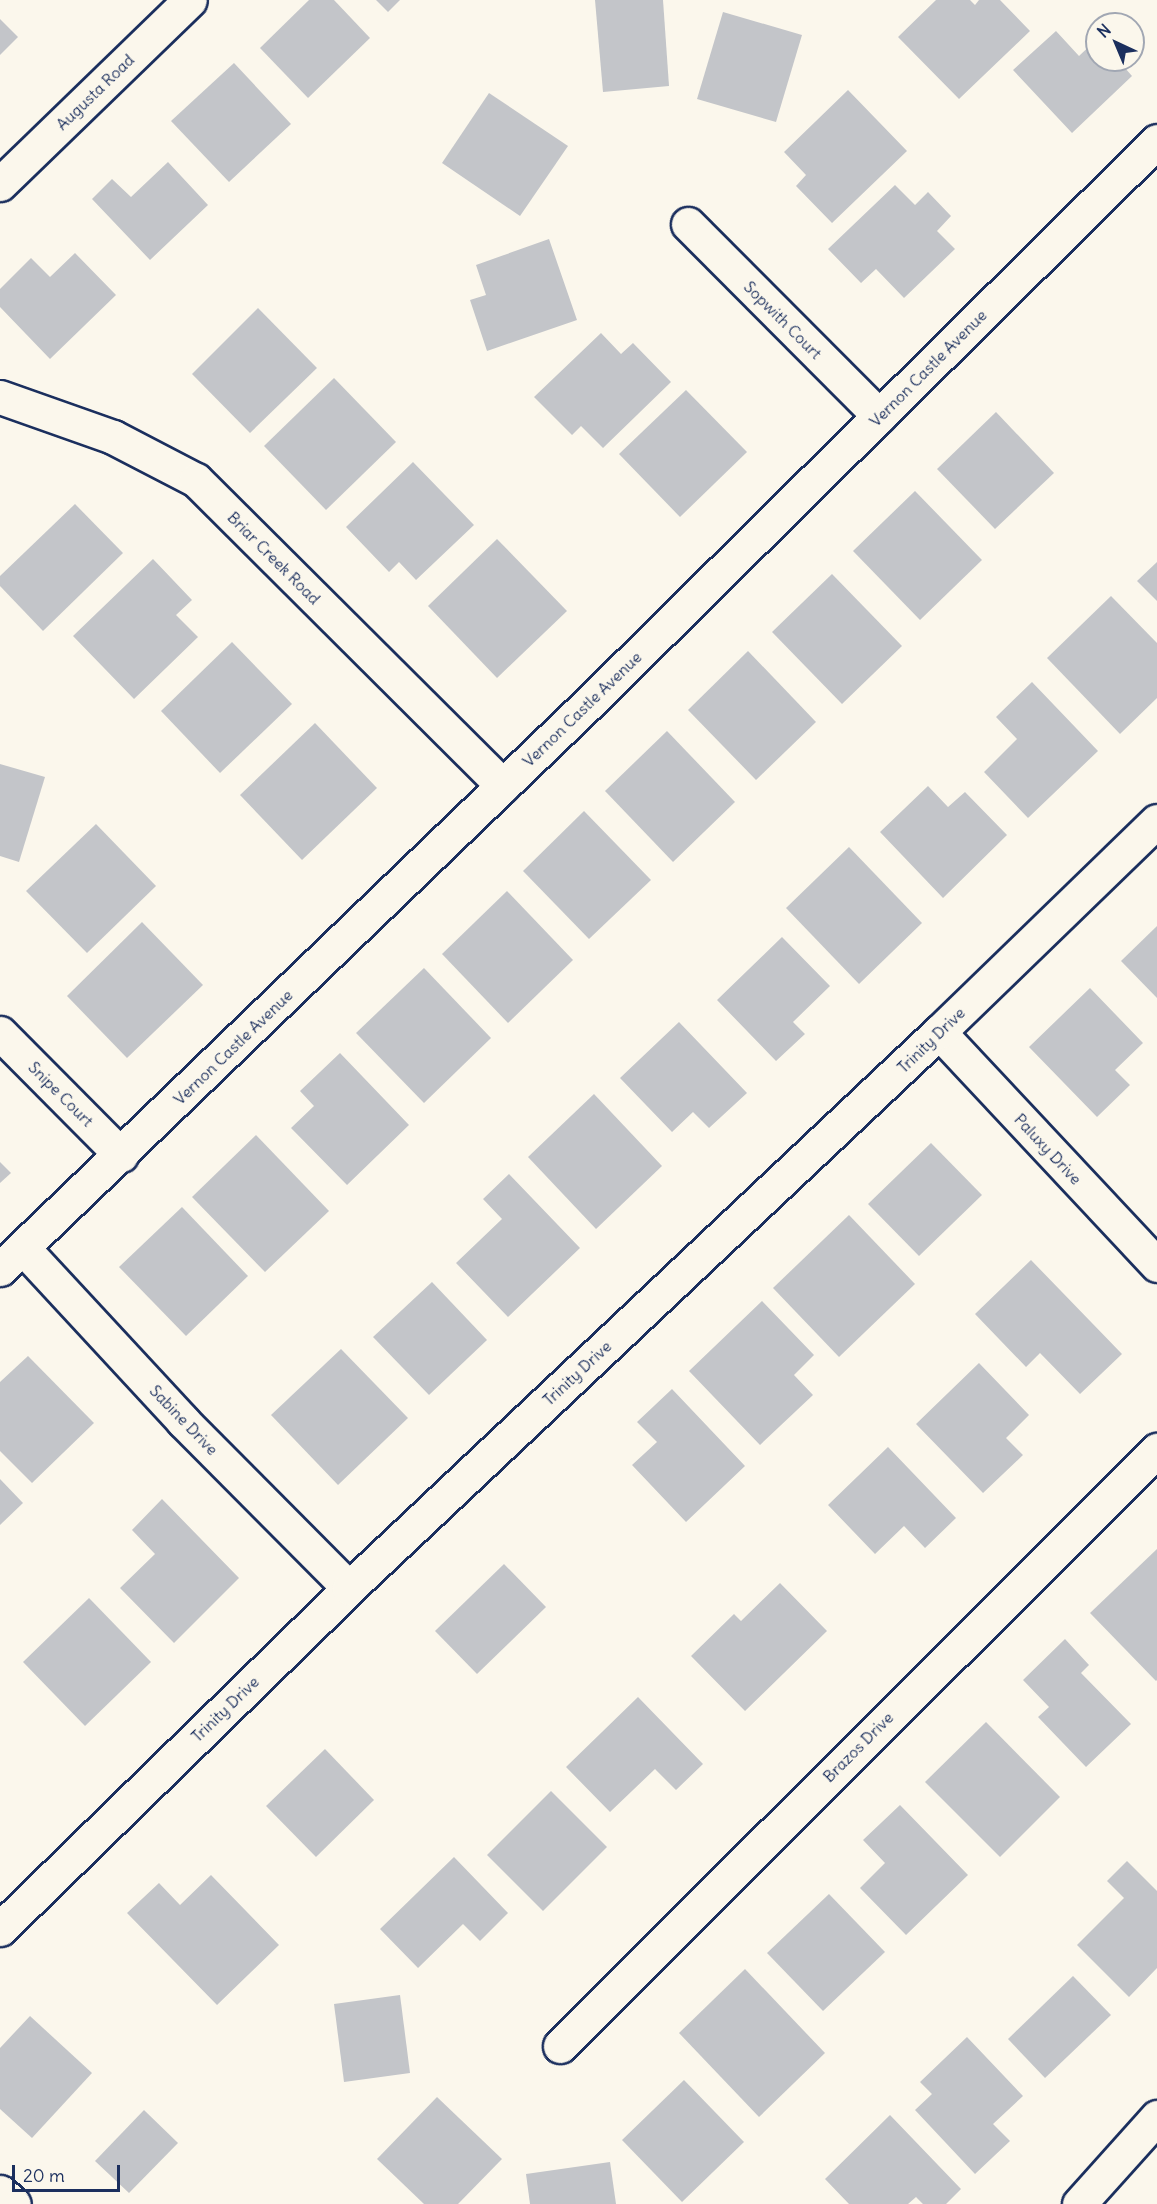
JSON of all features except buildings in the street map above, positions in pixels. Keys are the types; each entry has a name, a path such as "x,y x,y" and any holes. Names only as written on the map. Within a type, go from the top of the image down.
{"street":[{"name":"Augusta Road","path":"0,184 190,0"},
{"name":"Vernon Castle Avenue","path":"11,1258 122,1155 503,786 1157,141"},
{"name":"Sopwith Court","path":"688,224 879,417"},
{"name":"Briar Creek Road","path":"0,397 113,437 196,480 503,786"},
{"name":"Trinity Drive","path":"0,1929 349,1588 939,1032 1157,821"},
{"name":"Paluxy Drive","path":"939,1032 1157,1265"},
{"name":"Snipe Court","path":"0,1033 122,1155"},
{"name":"Sabine Drive","path":"11,1258 183,1421 349,1588"},
{"name":"Brazos Drive","path":"560,2046 1157,1450"},
{"path":"1079,2204 1157,2117"},
{"path":"0,2192 14,2204"}]}
